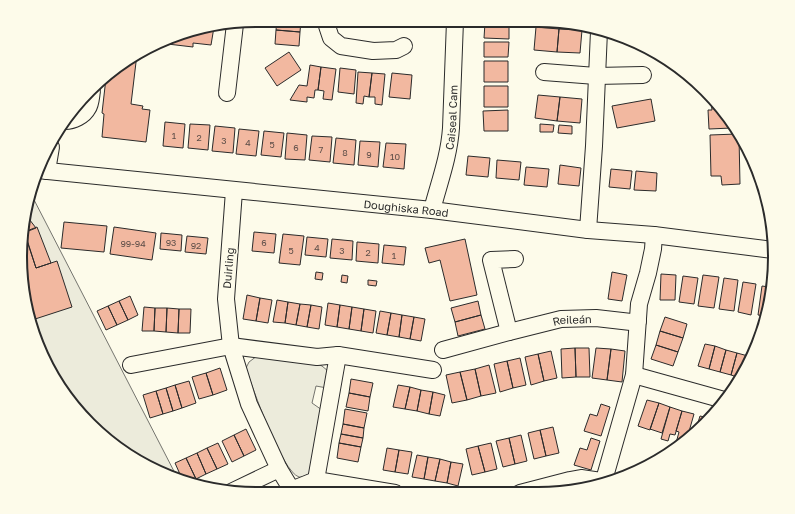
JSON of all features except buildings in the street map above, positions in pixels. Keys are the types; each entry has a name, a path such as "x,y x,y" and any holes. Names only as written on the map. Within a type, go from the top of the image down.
{"street":[{"path":"327,27 331,38 341,46 373,51 396,50 404,46"},
{"name":"Caiseal Cam","path":"432,210 450,144 455,27"},
{"path":"227,93 235,28"},
{"path":"588,230 594,146 599,35"},
{"path":"544,72 596,76 643,76"},
{"path":"73,119 79,117 88,108 90,98"},
{"name":"Doughiska Road","path":"44,171 432,210 588,230 654,235 768,249"},
{"name":"Duirling","path":"234,191 226,299 231,346 249,404 279,469 290,487"},
{"path":"605,477 634,375 639,304 652,255 654,235"},
{"path":"508,332 491,260 515,259"},
{"name":"Reileán","path":"443,350 561,319 596,318 631,322 638,321"},
{"path":"131,365 231,346 317,357 338,355 433,370"},
{"path":"338,355 316,480 359,487"},
{"path":"634,375 719,399"},
{"path":"242,487 279,469"},
{"path":"543,487 581,478 594,480"},
{"name":"Duirling","path":"301,487 316,480"}],"shaded area":[{"path":"34,200 174,471 155,463 129,448 94,420 66,385 51,359 39,331 35,317 31,302 27,272 27,242"},
{"path":"257,356 313,362 322,366 328,371 327,388 316,386 312,403 322,410 310,473 302,477 299,477 292,472 284,461 268,428 254,392 246,368 249,362"}]}
